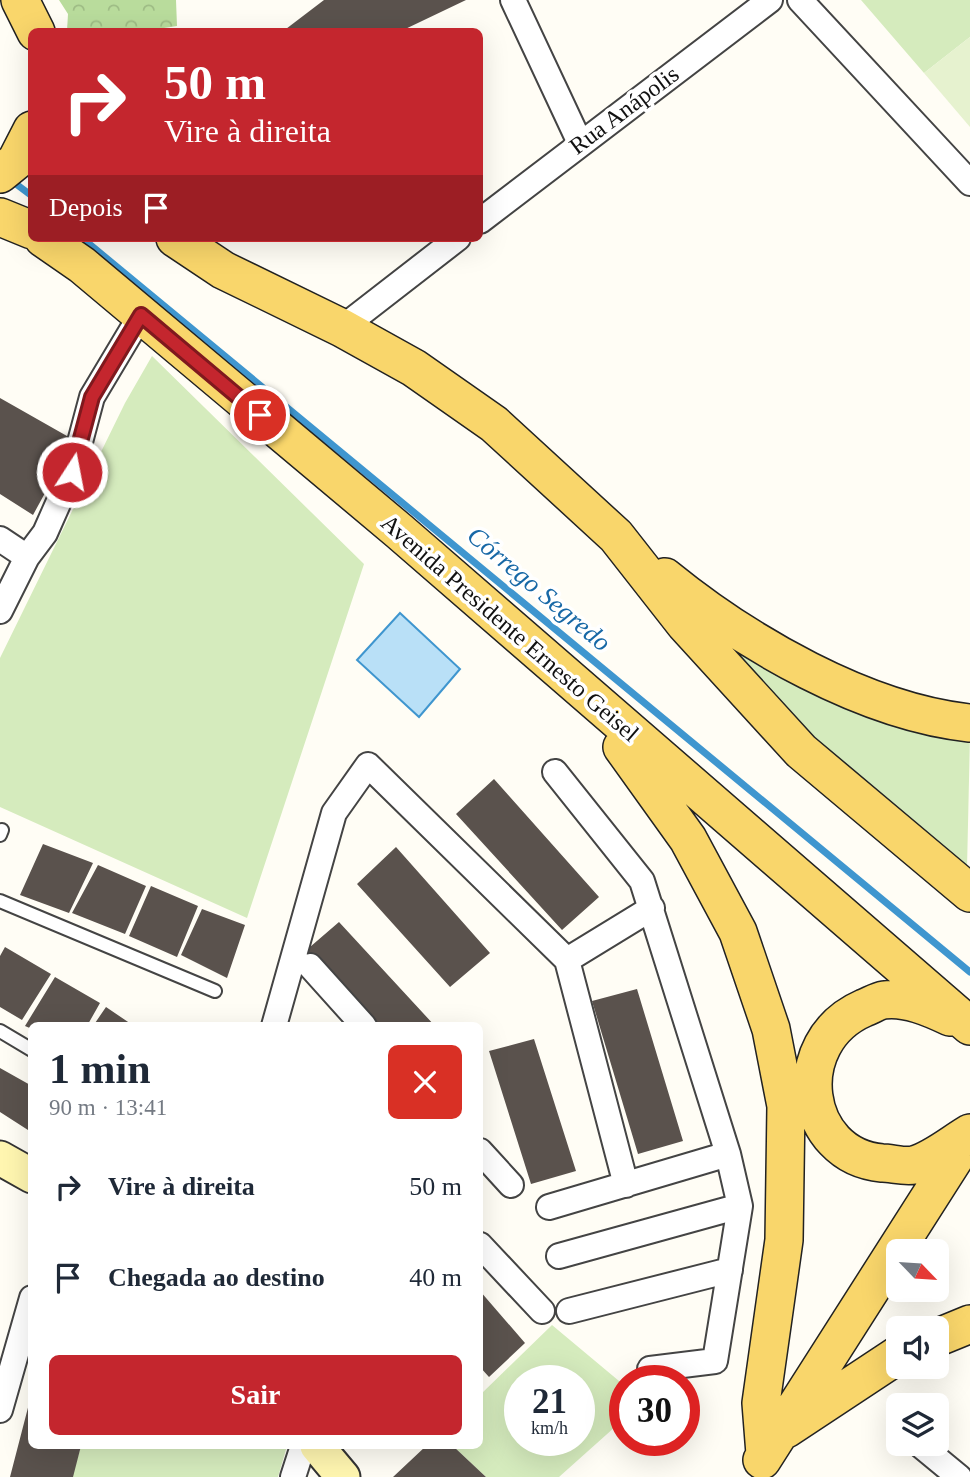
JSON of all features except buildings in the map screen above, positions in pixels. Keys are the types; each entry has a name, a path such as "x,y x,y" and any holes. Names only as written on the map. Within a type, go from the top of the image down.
{"main road":[{"path":"20,0 34,28"},
{"path":"0,174 16,161 28,138"},
{"path":"0,217 28,228"},
{"name":"Avenida Presidente Ernesto Geisel","path":"49,242 82,265 399,531 970,1026"},
{"path":"181,242 223,270 342,328 414,369 494,424 616,537 691,598 775,654 875,699 953,721 970,723"},
{"path":"616,537 685,624 801,751 970,893"},
{"path":"556,668 640,767 688,839 738,932 771,1029 786,1106 784,1240 761,1403 760,1464"},
{"path":"970,1026 925,1005 883,1000 848,1015 824,1039 814,1066 811,1092 822,1123 846,1150 866,1161 914,1165 970,1134"},
{"path":"760,1464 970,1134"},
{"path":"949,1333 970,1324"},
{"path":"760,1464 886,1364"}],"street":[{"path":"513,0 580,144"},
{"name":"Rua Anápolis","path":"483,219 770,0"},
{"path":"800,0 970,183"},
{"path":"342,328 453,242"},
{"path":"0,611 27,557 45,533 72,472 92,397 141,315"},
{"path":"0,539 27,557"},
{"path":"275,1022 334,813 368,765 567,960 626,1185"},
{"path":"555,772 642,881 728,1154 740,1206 715,1361 682,1365"},
{"path":"567,960 652,908"},
{"path":"310,967 360,1022"},
{"path":"483,1154 511,1185"},
{"path":"549,1207 728,1154"},
{"path":"0,1158 28,1175"},
{"path":"559,1255 740,1206"},
{"path":"483,1248 542,1311"},
{"path":"569,1311 730,1270"},
{"path":"0,1410 28,1312"},
{"path":"293,1477 302,1449"},
{"path":"320,1449 344,1477"},
{"path":"934,1456 959,1477"}],"lane":[{"path":"0,901 215,990"},
{"path":"0,1031 28,1048"}],"green space":[{"path":"59,0 176,0 177,26 67,28 68,14"},
{"path":"861,0 970,0 970,37 924,73"},
{"path":"970,37 970,127 924,73"},
{"path":"152,356 364,564 247,918 0,807 0,658 125,403"},
{"path":"724,637 970,735 967,869 852,774 767,692"},
{"path":"552,1325 609,1373 609,1432 595,1445 595,1365 511,1365"},
{"path":"504,1372 504,1456 582,1456 559,1477 486,1477 456,1449 483,1449 483,1392"},
{"path":"80,1449 286,1449 278,1477 72,1477"}],"water":[{"path":"400,613 460,669 419,717 357,660"}],"waterway":[{"name":"Córrego Segredo","path":"16,184 28,193"},
{"name":"Córrego Segredo","path":"87,242 970,972"}],"route":[{"path":"72,472 84,416 92,397 141,315 260,415"}]}
